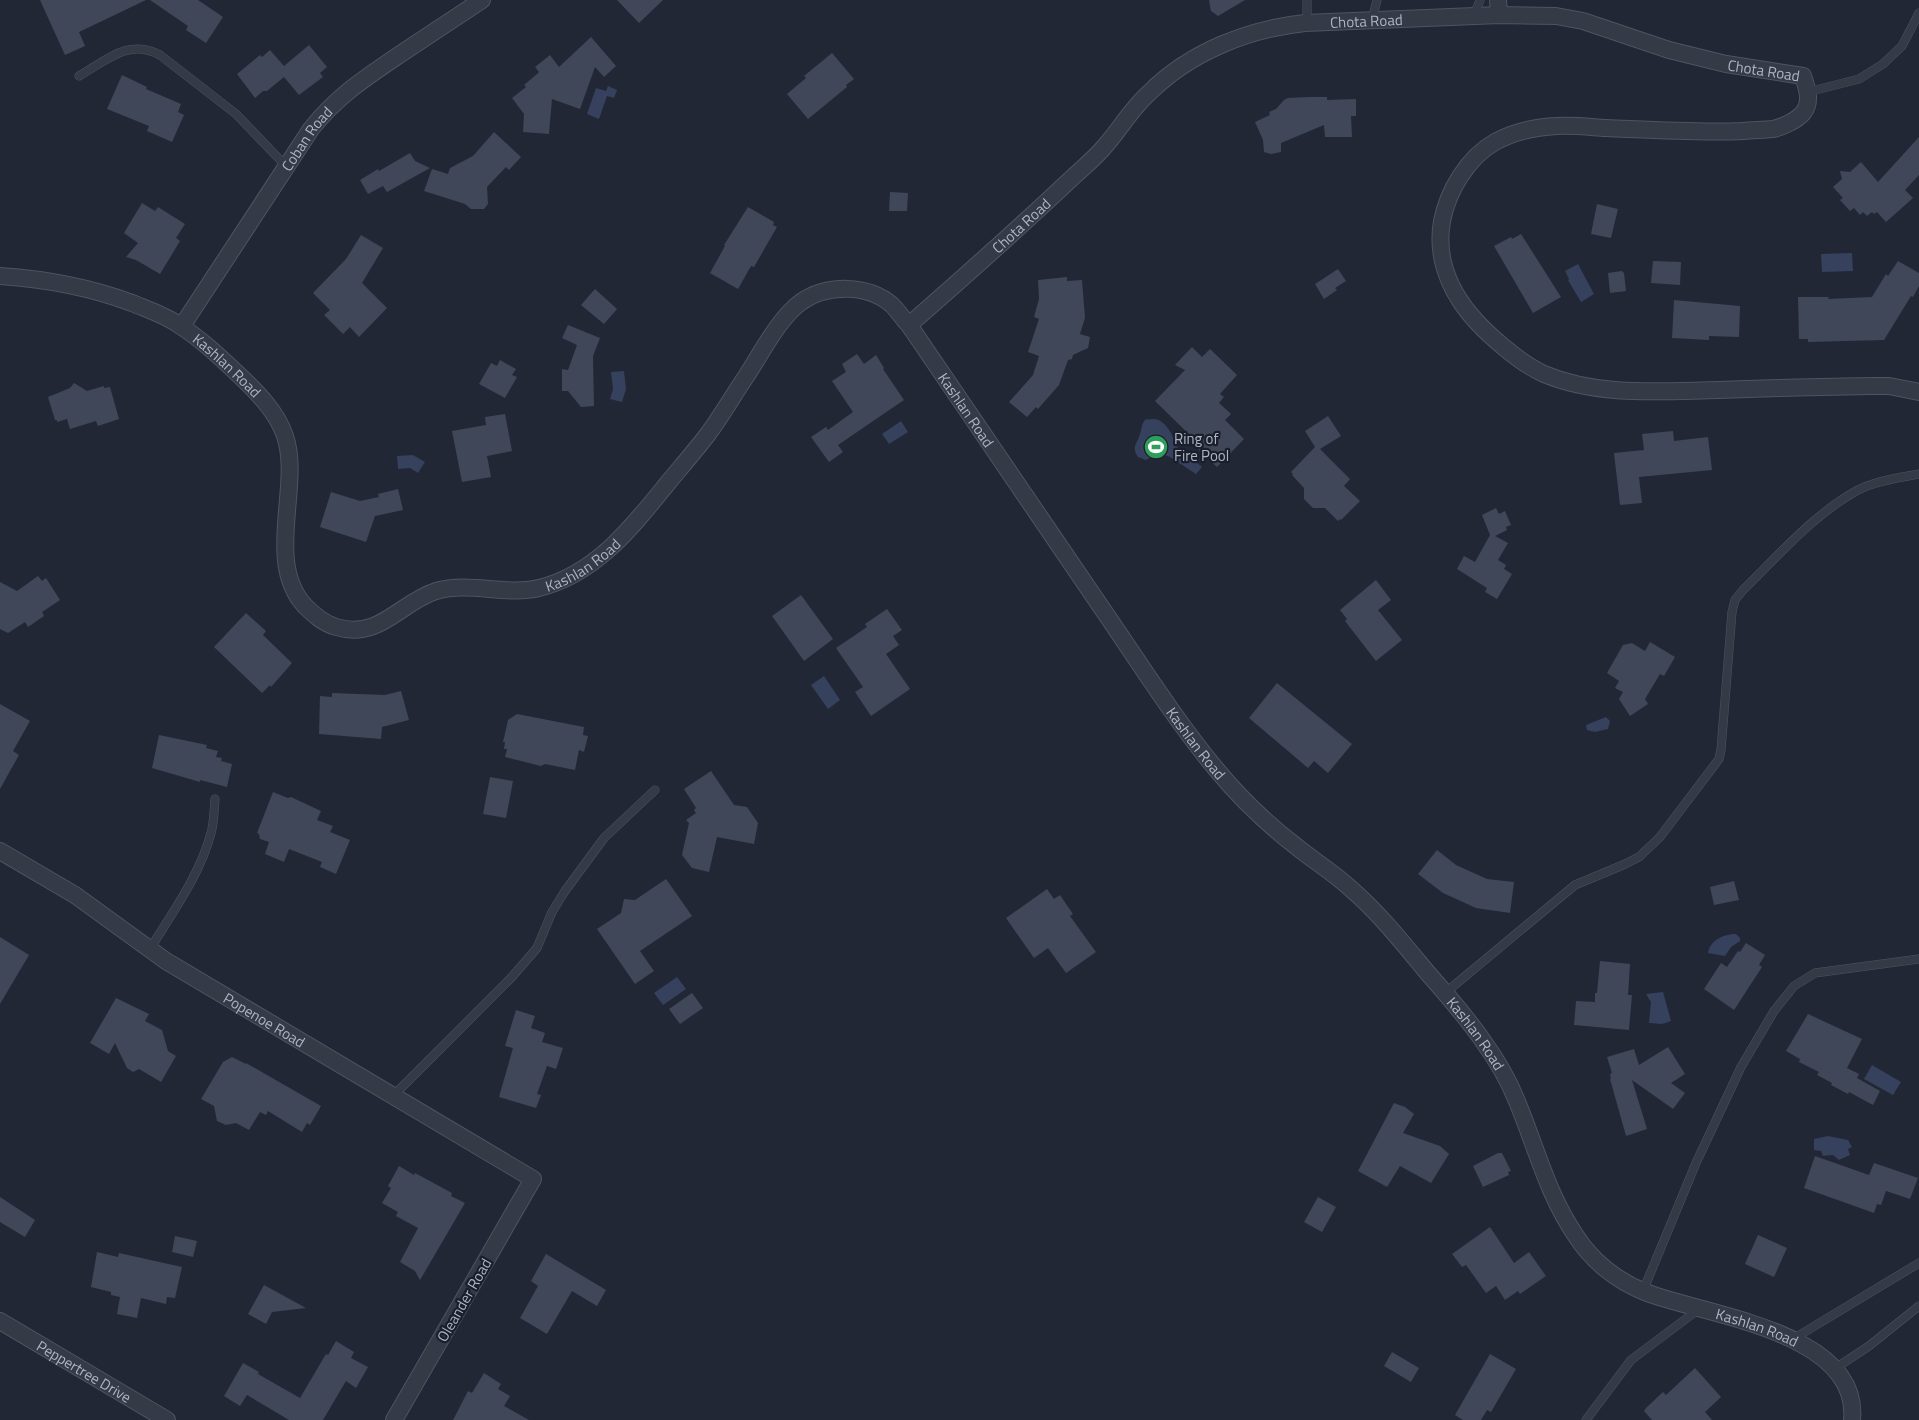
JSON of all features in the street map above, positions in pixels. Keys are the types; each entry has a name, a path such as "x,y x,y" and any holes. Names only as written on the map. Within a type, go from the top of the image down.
{"street":[{"name":"Coban Road","path":"182,326 311,129 340,96 482,0"},
{"name":"Chota Road","path":"909,325 1016,232 1104,147 1147,94 1161,81 1182,66 1220,45 1253,32 1277,26 1474,16 1499,8 1584,22 1669,50 1726,64 1803,76 1808,92 1808,103 1803,113 1775,129 1707,133 1557,126 1527,131 1495,142 1471,163 1451,191 1442,222 1440,239 1448,278 1460,302 1485,330 1525,364 1543,374 1578,386 1599,390 1666,391 1889,386 1919,392"},
{"name":"Kashlan Road","path":"0,276 55,281 98,292 156,312 182,326 205,343 250,386 280,424 289,451 285,538 288,572 293,587 300,601 321,620 340,628 356,630 370,628 386,621 432,592 462,587 523,591 558,581 587,567 631,528 708,434 782,323 801,302 828,291 858,290 877,296 892,305 909,325 1147,674 1214,766 1233,789 1273,828 1365,901 1393,931 1483,1040 1509,1084 1521,1111 1552,1196 1574,1233 1589,1253 1613,1274 1643,1291 1750,1322 1791,1340 1822,1358 1834,1369 1850,1394 1853,1408 1852,1420"},
{"name":"Popenoe Road","path":"0,851 75,895 166,961 533,1179"},
{"name":"Oleander Road","path":"394,1420 533,1179"},
{"name":"Peppertree Drive","path":"0,1321 167,1420"}],"lane":[{"path":"1372,20 1376,0"},
{"path":"1474,16 1480,0"},
{"path":"1307,23 1309,2"},
{"path":"1808,92 1859,80 1883,64 1902,46 1919,13"},
{"path":"79,76 122,51 138,47 148,48 160,55 236,114 286,166"},
{"path":"1445,993 1575,885 1639,857 1660,837 1719,759 1732,612 1735,600 1817,517 1857,491 1876,483 1919,474"},
{"path":"393,1096 511,978 537,948 552,912 604,838 655,790"},
{"path":"150,950 181,899 200,862 212,832 215,799"},
{"path":"1643,1291 1696,1163 1742,1067 1774,1011 1794,986 1815,973 1919,959"},
{"path":"1791,1340 1919,1264"},
{"path":"1834,1369 1869,1346 1919,1306"},
{"path":"1586,1420 1631,1360 1701,1308"}],"water":[{"path":"608,86 617,90 614,98 607,96 599,119 587,114 596,88 606,91"},
{"path":"1852,253 1853,271 1822,272 1821,254"},
{"path":"1578,264 1594,294 1581,302 1565,271"},
{"path":"624,371 626,389 622,402 610,399 613,389 611,372"},
{"name":"Ring of Fire Pool","path":"1146,419 1158,420 1168,428 1173,437 1174,444 1202,467 1196,474 1170,457 1160,453 1146,460 1138,457 1135,446 1142,424"},
{"path":"901,421 908,432 889,444 882,434"},
{"path":"413,455 425,462 418,473 410,468 398,469 397,456"},
{"path":"824,676 840,700 828,709 811,685"},
{"path":"1606,717 1610,721 1608,729 1595,732 1587,730 1586,725"},
{"path":"1736,934 1740,941 1731,947 1725,956 1708,953 1709,948 1715,941 1727,935"},
{"path":"677,977 686,989 663,1005 654,993"},
{"path":"1663,992 1671,1021 1662,1024 1649,1023 1651,1002 1646,994"},
{"path":"1872,1065 1901,1082 1893,1095 1864,1079"},
{"path":"1828,1136 1848,1140 1852,1147 1848,1149 1850,1155 1839,1160 1833,1155 1823,1156 1821,1151 1814,1150 1814,1139"}],"building":[{"path":"40,0 146,0 79,32 85,46 65,55"},
{"path":"150,0 198,0 223,17 206,43 186,30 188,26"},
{"path":"617,0 663,0 639,23"},
{"path":"1209,0 1245,0 1218,16 1211,11"},
{"path":"591,37 616,66 604,77 595,67 580,109 552,99 549,134 523,132 524,114 512,98 526,87 524,85 539,72 535,67 550,55 559,67"},
{"path":"309,45 327,67 320,73 323,77 299,95 284,77 255,98 237,74 260,55 262,57 270,50 284,66"},
{"path":"832,53 854,79 808,119 787,94 806,78 804,76"},
{"path":"122,75 147,87 146,89 181,104 178,112 184,115 172,142 147,131 149,126 107,109"},
{"path":"1327,97 1327,100 1356,99 1356,116 1351,116 1352,137 1325,137 1324,125 1281,143 1281,152 1271,154 1264,152 1263,140 1255,122 1270,115 1269,112 1276,109 1288,98"},
{"path":"494,132 521,157 509,170 506,167 487,187 488,204 484,209 471,209 465,204 424,191 432,169 448,174 450,168 473,156"},
{"path":"1919,137 1919,175 1905,190 1913,198 1886,222 1877,212 1874,214 1872,212 1867,216 1863,212 1860,215 1854,208 1850,211 1840,200 1843,198 1833,187 1842,179 1840,171 1850,172 1861,162 1878,182"},
{"path":"410,153 415,161 430,168 387,192 383,186 368,194 360,180"},
{"path":"890,192 908,193 907,211 889,211"},
{"path":"142,203 155,211 158,207 185,224 176,238 180,241 160,274 136,260 126,257 138,243 124,233"},
{"path":"1597,204 1618,209 1611,238 1591,234"},
{"path":"748,207 774,222 773,225 777,227 754,267 751,266 738,289 710,273 724,245"},
{"path":"1521,234 1561,297 1533,313 1494,246"},
{"path":"361,235 383,248 362,283 387,308 359,337 350,327 343,334 324,315 330,310 313,293 346,259"},
{"path":"1653,261 1681,262 1680,285 1651,283"},
{"path":"1898,261 1919,273 1919,286 1884,340 1808,342 1808,339 1799,339 1798,297 1829,297 1828,299 1872,297 1886,274 1888,276"},
{"path":"1338,269 1346,281 1335,288 1337,290 1324,299 1315,284"},
{"path":"1622,271 1624,273 1626,291 1610,293 1608,273"},
{"path":"1067,277 1067,281 1082,280 1085,318 1080,334 1090,337 1088,348 1073,355 1072,359 1068,360 1059,385 1038,409 1036,407 1027,417 1009,402 1033,375 1039,356 1028,352 1039,319 1034,317 1039,299 1038,280"},
{"path":"595,289 617,309 604,324 581,305"},
{"path":"1674,300 1740,306 1739,337 1709,336 1709,340 1672,338"},
{"path":"568,325 600,338 593,356 594,406 581,407 568,391 562,391 562,369 568,370 577,345 562,338"},
{"path":"1192,347 1202,357 1210,349 1237,375 1220,394 1224,397 1219,403 1231,414 1225,420 1244,439 1217,467 1197,448 1200,445 1155,401 1185,370 1175,365"},
{"path":"857,354 864,364 876,355 904,400 838,445 843,452 829,462 811,437 826,427 828,430 853,412 832,381 846,372 842,364"},
{"path":"500,360 516,369 512,375 517,377 505,398 479,384 491,363 497,366"},
{"path":"74,383 87,391 104,386 104,388 110,387 119,419 98,426 96,421 70,429 67,419 57,422 48,397 70,388"},
{"path":"505,414 512,451 487,456 491,477 462,482 452,431 486,425 485,417"},
{"path":"1328,416 1341,436 1320,449 1350,479 1344,486 1360,501 1338,521 1325,508 1313,508 1304,499 1304,488 1291,472 1315,447 1305,431"},
{"path":"1673,431 1674,441 1708,437 1712,470 1639,477 1642,503 1620,505 1614,453 1644,450 1642,434"},
{"path":"398,489 403,510 375,516 366,542 320,527 331,492 360,501 379,497 378,494"},
{"path":"1496,508 1499,514 1505,511 1511,525 1506,527 1507,530 1495,536 1508,543 1498,560 1506,565 1504,569 1512,574 1497,599 1485,592 1487,588 1457,569 1464,556 1475,562 1490,535 1482,515"},
{"path":"38,576 42,581 46,578 60,600 42,612 44,616 28,627 25,622 8,633 0,629 0,582 17,591"},
{"path":"1376,580 1391,600 1378,610 1402,640 1376,661 1345,621 1347,619 1340,610"},
{"path":"801,595 833,639 804,661 772,616"},
{"path":"887,609 902,630 893,636 899,645 886,654 910,689 871,716 855,692 863,687 836,648 867,627 865,624"},
{"path":"246,613 266,631 263,635 292,663 271,687 270,685 262,693 214,647"},
{"path":"1650,642 1675,657 1664,676 1660,674 1645,699 1648,704 1630,716 1619,699 1623,692 1615,688 1619,681 1607,673 1623,645 1632,643 1645,651"},
{"path":"1277,683 1352,744 1328,773 1314,761 1308,768 1249,718"},
{"path":"401,691 409,720 382,727 381,739 319,734 320,696 332,697 332,693 385,695"},
{"path":"0,704 30,721 13,751 19,755 0,789"},
{"path":"517,714 584,727 583,735 588,736 584,752 579,750 575,770 545,764 541,766 505,757 507,749 504,749 505,742 503,742 508,720"},
{"path":"159,735 207,745 206,748 218,751 216,757 222,758 221,761 232,764 227,787 200,780 200,782 152,768"},
{"path":"711,771 734,805 747,807 758,823 754,844 717,837 709,872 692,868 682,855 689,823 686,820 696,813 694,810 696,808 684,789"},
{"path":"490,777 513,781 506,818 483,814"},
{"path":"273,792 288,798 291,797 321,811 317,820 333,826 330,832 350,840 336,874 320,867 322,862 289,849 284,862 265,854 269,842 260,839 257,833"},
{"path":"1437,850 1456,865 1487,879 1514,882 1510,913 1476,908 1443,893 1418,874"},
{"path":"666,879 692,916 640,951 654,971 635,984 597,929 621,913 624,899 635,900"},
{"path":"1734,881 1739,900 1714,905 1710,887"},
{"path":"1047,889 1054,899 1060,895 1073,914 1070,916 1096,952 1066,973 1048,948 1034,958 1006,918"},
{"path":"0,937 29,955 0,1004"},
{"path":"1746,943 1765,955 1759,965 1762,967 1734,1010 1704,989 1721,963 1727,967"},
{"path":"1600,961 1630,964 1628,995 1632,995 1629,1030 1574,1025 1576,1001 1595,1002"},
{"path":"692,993 703,1008 680,1024 669,1009"},
{"path":"116,998 149,1014 145,1021 162,1030 168,1051 176,1056 161,1082 139,1069 133,1072 127,1068 115,1043 109,1054 90,1043"},
{"path":"516,1010 535,1016 531,1028 545,1033 542,1042 563,1048 556,1069 547,1066 537,1094 541,1095 536,1108 499,1097 513,1048 505,1046"},
{"path":"1808,1014 1862,1039 1847,1068 1859,1074 1857,1078 1880,1091 1873,1105 1831,1085 1832,1083 1817,1075 1819,1072 1799,1062 1800,1059 1786,1051"},
{"path":"1668,1047 1685,1074 1671,1083 1685,1093 1673,1109 1632,1080 1647,1129 1626,1136 1610,1079 1610,1074 1612,1073 1607,1057 1634,1049 1639,1065"},
{"path":"232,1057 321,1106 310,1125 307,1123 302,1132 268,1111 266,1115 260,1112 249,1130 236,1123 226,1125 217,1121 214,1106 201,1099 223,1062"},
{"path":"1394,1103 1405,1107 1414,1114 1403,1133 1440,1146 1449,1154 1431,1183 1400,1166 1387,1187 1358,1171"},
{"path":"1498,1153 1502,1153 1511,1171 1508,1172 1509,1175 1483,1187 1473,1166"},
{"path":"1815,1156 1869,1175 1874,1163 1918,1178 1910,1199 1886,1191 1881,1205 1877,1204 1874,1213 1804,1188"},
{"path":"399,1166 452,1193 451,1196 465,1203 420,1280 415,1271 400,1262 418,1228 396,1216 398,1212 382,1203 391,1188 388,1186"},
{"path":"0,1197 35,1220 25,1237 0,1222"},
{"path":"1318,1197 1336,1207 1322,1232 1304,1222"},
{"path":"1490,1227 1514,1263 1529,1252 1546,1276 1520,1294 1518,1291 1505,1300 1496,1286 1486,1293 1466,1265 1462,1267 1452,1254"},
{"path":"1758,1235 1787,1248 1774,1277 1745,1264"},
{"path":"175,1236 197,1241 193,1257 172,1252"},
{"path":"97,1252 118,1257 119,1253 182,1267 175,1298 167,1297 166,1304 141,1298 137,1318 117,1314 120,1297 111,1295 111,1292 91,1287"},
{"path":"546,1254 606,1290 597,1306 572,1291 547,1334 520,1318 538,1286 531,1281"},
{"path":"264,1285 306,1308 272,1312 266,1324 248,1314"},
{"path":"336,1341 354,1352 351,1358 368,1367 356,1388 346,1381 323,1420 289,1420 247,1395 240,1406 224,1396 243,1363 259,1372 258,1374 300,1398 326,1354 328,1355"},
{"path":"1392,1352 1419,1368 1411,1382 1384,1366"},
{"path":"1490,1354 1516,1369 1491,1412 1487,1410 1481,1420 1463,1420 1455,1415"},
{"path":"1695,1368 1721,1397 1705,1412 1712,1420 1652,1420 1644,1411 1646,1408 1663,1392 1666,1395"},
{"path":"484,1373 501,1384 498,1389 510,1396 504,1406 529,1420 453,1420 468,1391 472,1393"}],"place":[{"name":"Ring of Fire Pool","path":"1156,447"}]}
